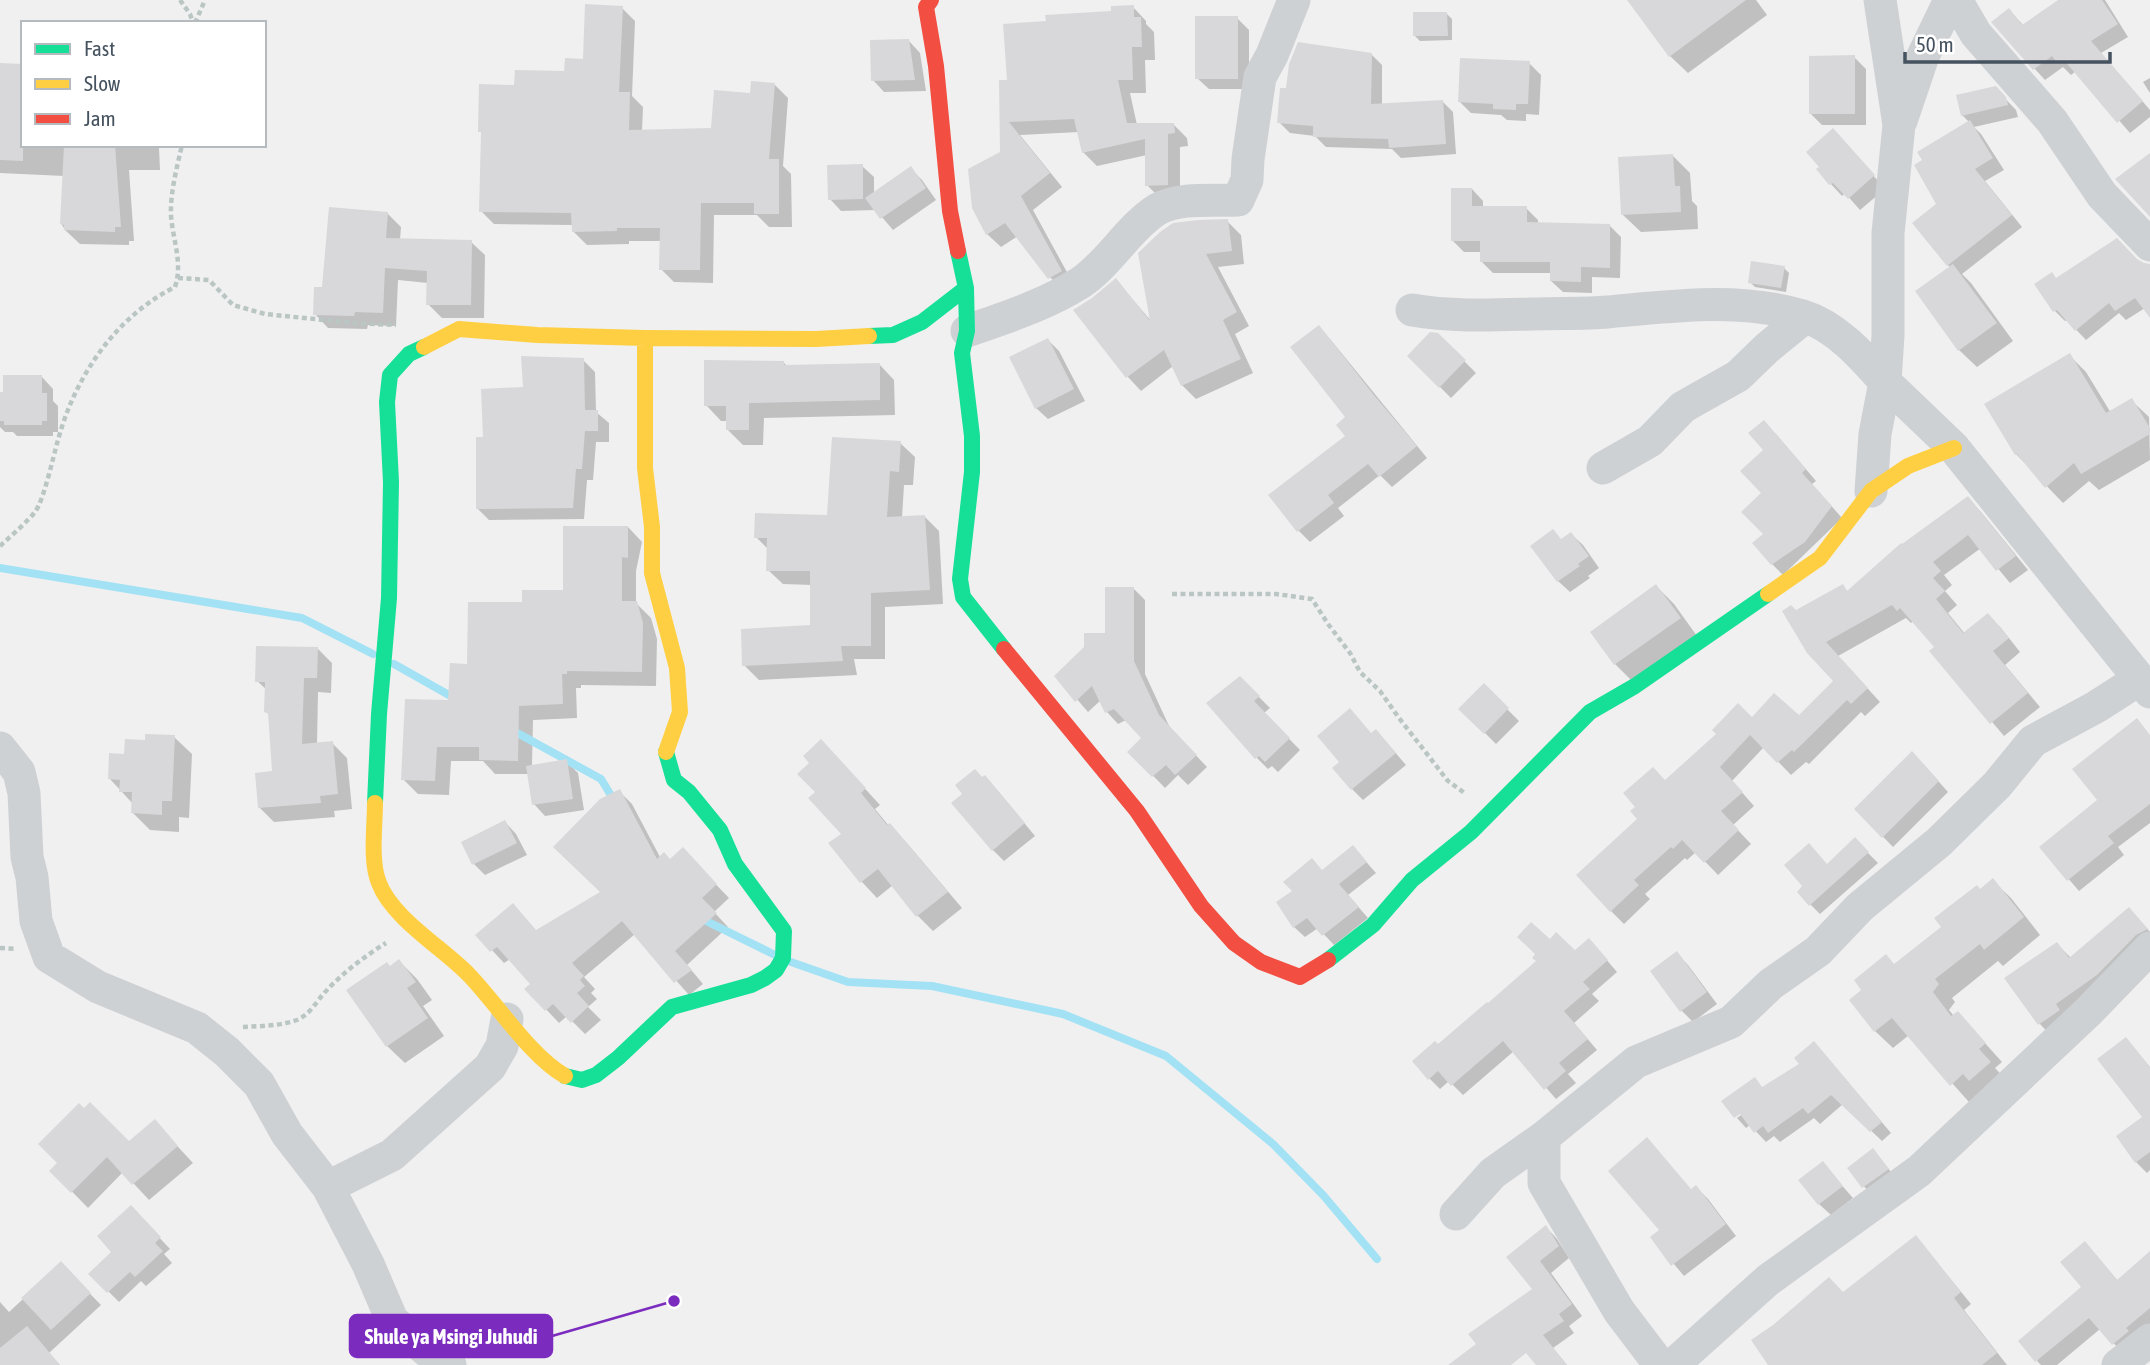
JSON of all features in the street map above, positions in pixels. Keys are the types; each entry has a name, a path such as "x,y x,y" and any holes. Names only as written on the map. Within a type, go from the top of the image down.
{"street":[{"path":"967,331 1033,309 1083,281 1160,208 1186,201 1238,200 1247,180 1260,77 1294,0"},
{"path":"1880,0 1899,125"},
{"path":"1871,491 1875,434 1885,382 1888,233 1899,125 1923,56 1950,0"},
{"path":"1956,0 1976,34 2052,121 2102,195 2150,245"},
{"path":"926,2 936,66 950,211 966,288 967,331 962,354 972,436 972,472 960,579 963,597 1018,668 1137,811 1201,906 1234,943 1261,961 1300,976 1326,961 1373,925 1412,880 1471,832 1591,712 1635,686 1820,558 1871,491 1908,466 1954,449"},
{"path":"645,338 645,468 652,527 652,573 677,668 680,712 665,750 674,780 689,792 720,830 735,864 784,931 783,959 778,968 761,981 721,995 695,998 671,1007 601,1071 587,1079 575,1079 558,1072 544,1060 468,974 386,897 378,881 375,865 379,714 385,659 391,482 387,402 390,375 408,354 459,328 537,335 645,338 867,338 893,335 922,322 966,288"},
{"path":"1412,310 1484,316 1596,313 1691,304 1746,304 1805,317 1843,338 1954,449 2144,686 2033,741 1997,785 1939,842 1860,907 1818,951 1771,984 1731,1022 1636,1062 1544,1137 1493,1173 1456,1214"},
{"path":"1603,468 1650,441 1683,407 1738,376 1805,317"},
{"path":"0,748 19,772 24,793 27,857 32,877 36,921 49,957 98,987 197,1028 227,1052 259,1084 287,1134 328,1187 368,1264 392,1320 430,1360"},
{"path":"1673,1365 1768,1280 1919,1171 2088,1012 2150,948"},
{"path":"328,1187 392,1155 490,1067 502,1046 507,1019"},
{"path":"490,1067 544,1060"},
{"path":"1544,1137 1544,1183 1619,1311 1660,1365"},
{"path":"2118,1365 2150,1340"}],"path":[{"path":"180,0 193,21"},
{"path":"195,21 205,0"},
{"path":"0,546 36,510 62,425 85,373 106,343 152,298 175,287 178,262 171,214 182,147"},
{"path":"178,278 209,280 233,305 265,314 403,325"},
{"path":"1172,594 1276,594 1312,599 1360,672 1380,691 1448,781 1490,812"},
{"path":"197,1028 267,1026 298,1020 311,1011 326,991 355,965 414,926"}],"building":[{"path":"1627,0 1746,0 1669,57"},
{"path":"2058,0 2102,0 2118,24 2091,41 2143,101 2117,123 2064,60 2058,64 2052,56 2033,70 1991,22 2009,8 2022,25"},
{"path":"585,4 623,6 619,92 630,92 629,130 711,128 714,90 750,93 751,81 775,83 769,159 779,159 779,214 754,214 754,203 701,203 700,270 659,270 660,228 572,232 571,213 479,212 479,84 514,85 515,70 564,71 565,58 583,59"},
{"path":"1134,5 1134,17 1141,17 1142,47 1132,47 1133,80 1118,80 1127,123 1174,123 1175,133 1168,134 1168,185 1145,186 1145,139 1082,153 1074,119 1009,122 1050,173 1021,196 1062,271 1048,279 1005,223 986,235 972,208 968,169 1000,152 999,80 1007,80 1003,24 1046,21 1045,15 1111,11 1111,6"},
{"path":"1413,12 1447,12 1448,36 1413,36"},
{"path":"1195,16 1238,16 1238,79 1195,79"},
{"path":"909,39 915,80 871,81 870,40"},
{"path":"1298,42 1372,53 1371,104 1443,100 1446,144 1389,148 1388,139 1313,137 1313,126 1277,123 1280,88 1286,88 1289,64"},
{"path":"1855,55 1855,114 1809,114 1809,56"},
{"path":"1460,58 1530,61 1528,104 1516,104 1516,110 1493,109 1493,104 1458,102"},
{"path":"0,63 21,64 23,161 0,160"},
{"path":"1996,86 2006,97 2008,105 1961,116 1956,95"},
{"path":"1970,120 1993,158 1975,169 2012,215 1947,266 1912,223 1936,204 1914,165 1922,160 1917,152"},
{"path":"1833,128 1875,175 1848,199 1833,183 1829,185 1806,152"},
{"path":"64,147 115,147 121,227 115,227 115,232 64,230 64,225 60,224"},
{"path":"2150,153 2150,217 2115,179"},
{"path":"1673,154 1675,186 1680,186 1681,212 1621,215 1618,157"},
{"path":"863,164 863,199 828,200 827,165"},
{"path":"911,166 926,188 880,219 865,198"},
{"path":"1451,188 1472,188 1472,206 1527,206 1527,222 1610,224 1610,268 1581,267 1581,282 1550,281 1550,262 1480,262 1480,241 1451,241"},
{"path":"329,207 388,212 386,238 472,240 471,305 426,305 427,271 385,268 383,313 355,312 354,316 313,315 314,287 322,287"},
{"path":"1228,219 1232,251 1206,254 1237,312 1223,320 1241,359 1181,386 1164,350 1126,378 1073,310 1116,278 1150,321 1138,253 1173,223"},
{"path":"2117,238 2137,259 2150,264 2150,318 2135,298 2115,311 2109,303 2075,331 2057,310 2053,312 2034,284 2052,272 2056,278"},
{"path":"1751,261 1785,266 1781,288 1748,283"},
{"path":"1953,264 1997,323 1958,351 1915,291"},
{"path":"1319,325 1417,446 1379,477 1368,464 1328,495 1334,503 1297,532 1268,495 1345,436 1336,425 1345,417 1290,347"},
{"path":"1430,332 1438,333 1466,360 1439,388 1407,356"},
{"path":"1048,338 1074,389 1035,409 1009,357"},
{"path":"2070,353 2106,413 2132,398 2150,428 2150,434 2081,474 2074,463 2045,488 2017,454 2015,455 1984,404"},
{"path":"521,356 584,358 585,410 598,410 598,431 585,431 582,469 576,469 573,508 476,509 476,437 483,437 481,389 523,387"},
{"path":"704,360 784,361 784,365 880,363 880,400 749,403 749,430 726,430 726,406 704,406"},
{"path":"3,375 42,375 42,393 47,393 47,421 42,421 42,425 4,425 4,421 0,421"},
{"path":"1764,420 1806,469 1802,473 1832,506 1805,542 1771,565 1752,543 1763,534 1741,512 1761,493 1740,471 1763,450 1748,433"},
{"path":"832,437 901,441 899,472 890,471 887,517 925,515 930,590 871,593 871,646 841,646 843,661 742,666 741,629 810,625 810,571 766,571 767,538 754,538 755,513 827,515"},
{"path":"1968,496 2016,556 1996,571 1968,535 1933,562 1941,571 1933,578 1945,591 1936,599 1963,633 1988,613 2009,638 1993,651 2028,693 1990,724 1929,651 1934,647 1900,608 1897,611 1892,605 1826,642 1868,688 1851,704 1847,700 1794,752 1792,750 1777,763 1750,735 1720,767 1743,792 1721,811 1739,830 1704,863 1682,840 1634,880 1639,885 1610,912 1576,875 1637,819 1630,811 1635,807 1623,793 1653,767 1665,780 1716,734 1712,730 1738,703 1752,717 1774,693 1799,715 1833,681 1807,653 1782,611 1791,605 1796,610 1843,584 1847,591 1901,543"},
{"path":"563,526 628,526 628,558 622,557 622,601 637,601 643,623 642,672 567,671 567,674 562,674 563,704 519,706 518,761 479,760 479,747 437,747 435,781 401,780 405,699 448,700 450,663 467,664 468,602 522,602 522,590 563,590"},
{"path":"1553,529 1561,539 1571,532 1589,556 1557,582 1530,546"},
{"path":"1656,584 1681,618 1614,665 1590,632"},
{"path":"1105,587 1134,587 1134,661 1159,715 1197,755 1175,775 1166,765 1152,777 1127,752 1141,738 1114,709 1105,713 1092,686 1075,702 1054,676 1084,647 1084,633 1105,633"},
{"path":"256,646 318,647 317,678 304,678 302,744 333,741 338,794 320,796 321,803 258,808 255,773 272,771 268,713 264,712 265,682 255,682"},
{"path":"1240,676 1260,696 1254,701 1290,738 1265,762 1259,756 1255,759 1206,703"},
{"path":"1484,683 1509,708 1484,734 1458,709"},
{"path":"1350,708 1371,733 1376,729 1396,753 1351,790 1332,768 1339,762 1317,736"},
{"path":"2137,718 2150,735 2150,804 2108,836 2114,843 2067,881 2039,847 2097,800 2072,769"},
{"path":"145,734 175,735 172,801 162,801 162,815 131,813 132,792 119,792 120,780 108,779 109,753 124,754 125,739 145,740"},
{"path":"821,739 866,788 861,793 887,825 890,823 948,892 916,917 878,869 860,883 828,843 841,834 808,798 815,792 797,774 809,763 803,756"},
{"path":"1912,751 1939,781 1882,838 1854,809"},
{"path":"567,759 573,799 532,805 526,766"},
{"path":"975,769 982,777 985,775 1025,823 992,851 951,803 962,794 955,785"},
{"path":"620,789 657,859 664,852 670,859 683,847 717,884 702,898 717,913 675,951 692,970 674,983 622,921 572,963 584,976 580,980 585,986 577,993 589,1006 571,1023 553,1004 545,1011 524,989 530,984 497,947 490,952 475,935 513,903 536,930 600,892 553,847 600,799"},
{"path":"505,820 517,843 472,865 461,842"},
{"path":"1855,837 1869,852 1809,906 1797,892 1802,886 1784,865 1809,843 1827,864"},
{"path":"1353,845 1367,862 1339,884 1359,907 1322,936 1307,918 1293,928 1276,902 1292,891 1283,882 1312,858 1322,870"},
{"path":"1993,878 2024,917 1984,950 1980,944 1935,979 1939,984 1933,992 1951,1016 1958,1011 1986,1043 1979,1049 1991,1062 1969,1081 1963,1074 1950,1086 1892,1018 1874,1032 1849,1000 1861,990 1854,980 1886,954 1894,964 1941,927 1934,918 1977,885 1980,889"},
{"path":"2129,907 2148,929 2136,935 2097,975 2056,1004 2060,1010 2038,1025 2004,978 2057,942 2069,958"},
{"path":"1531,922 1550,939 1556,932 1575,950 1589,938 1608,960 1583,982 1590,989 1564,1011 1588,1039 1559,1063 1566,1071 1544,1090 1503,1041 1451,1086 1438,1071 1428,1080 1412,1061 1435,1041 1438,1044 1536,961 1532,958 1535,954 1517,937"},
{"path":"1677,951 1707,992 1680,1012 1650,971"},
{"path":"399,959 416,982 407,988 428,1018 386,1047 346,990 387,962 390,966"},
{"path":"2126,1037 2150,1067 2150,1152 2135,1163 2116,1136 2142,1117 2097,1059"},
{"path":"1814,1041 1882,1122 1870,1132 1831,1095 1808,1114 1803,1108 1768,1133 1763,1126 1754,1133 1740,1114 1734,1118 1721,1101 1755,1077 1762,1087 1799,1064 1794,1058"},
{"path":"90,1102 129,1141 155,1119 178,1146 132,1185 107,1157 71,1193 49,1171 57,1163 38,1144 79,1103 84,1108"},
{"path":"1647,1137 1691,1189 1696,1185 1726,1224 1671,1266 1650,1237 1659,1230 1608,1171"},
{"path":"1873,1148 1889,1169 1862,1188 1847,1168"},
{"path":"1823,1161 1843,1186 1818,1205 1798,1180"},
{"path":"131,1205 161,1237 155,1243 163,1251 135,1277 130,1272 107,1293 88,1274 111,1252 97,1236"},
{"path":"1546,1225 1559,1246 1540,1261 1572,1304 1559,1314 1564,1321 1543,1335 1567,1365 1536,1365 1526,1353 1511,1365 1448,1365 1476,1344 1468,1334 1532,1289 1506,1257"},
{"path":"1916,1235 1961,1292 1954,1298 1997,1353 1982,1365 1768,1365 1751,1340 1773,1325 1829,1277 1843,1292"},
{"path":"2085,1241 2117,1280 2150,1251 2150,1308 2126,1328 2129,1331 2112,1345 2089,1318 2035,1362 2018,1341 2081,1287 2060,1262"},
{"path":"61,1261 91,1293 51,1330 21,1298"},
{"path":"27,1326 60,1365 0,1365 0,1348"}],"waterway":[{"path":"0,568 302,618 373,654"},
{"path":"394,664 456,699"},
{"path":"510,729 601,779 615,802"},
{"path":"700,918 773,954"},
{"path":"791,962 848,982 932,986 1063,1014 1166,1056 1273,1144 1323,1195 1377,1259"}],"traffic: fast":[{"path":"958,251 966,288 967,331 962,353 972,436 972,472 960,579 963,597 1004,649"},
{"path":"869,336 893,335 922,322 966,288"},
{"path":"375,803 389,598 391,482 387,402 390,375 409,354 424,347"},
{"path":"1328,960 1373,925 1412,880 1471,832 1590,712 1635,686 1768,594"},
{"path":"565,1076 582,1080 596,1075 672,1007 751,985 776,970 783,958 784,931 735,864 720,830 689,792 674,780 666,752"}],"traffic: slow":[{"path":"424,347 459,329 537,335 645,338 816,339 869,336"},
{"path":"645,338 645,468 652,527 652,573 677,668 680,712 666,752"},
{"path":"1768,594 1820,558 1871,491 1908,466 1954,448"},
{"path":"375,803 376,874 386,896 406,920 469,975 539,1056 565,1076"}],"traffic: jam":[{"path":"931,0 926,7 936,66 950,211 958,251"},
{"path":"1004,649 1137,811 1201,906 1234,943 1261,962 1300,977 1328,960"}],"place":[{"name":"Shule ya Msingi Juhudi","path":"674,1301"}]}
